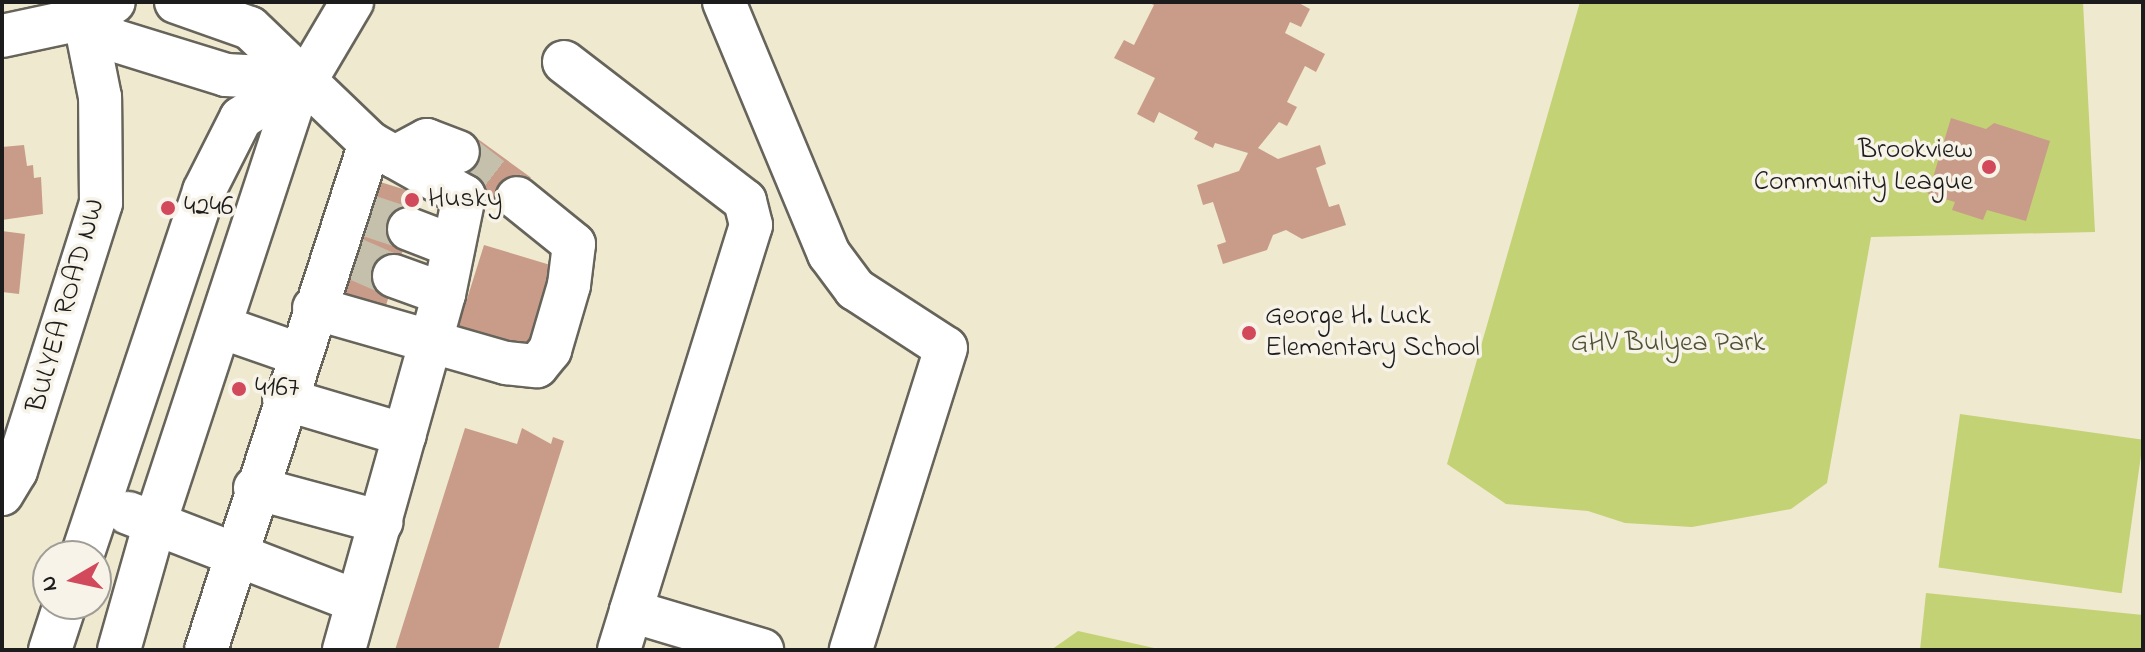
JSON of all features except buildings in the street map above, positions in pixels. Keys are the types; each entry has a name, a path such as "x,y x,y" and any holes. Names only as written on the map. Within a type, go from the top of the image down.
{"street":[{"path":"176,2 250,28 382,150 464,196 444,294 344,650"},
{"path":"119,650 155,523 302,79 352,2"},
{"path":"724,2 829,254 855,289 946,348 851,650"},
{"path":"2,36 94,7 113,40 226,75 302,79"},
{"name":"BULYEA ROAD NW","path":"2,494 16,471 64,331 101,203 105,150 94,7"},
{"path":"564,62 728,184 745,201 751,225 619,650"},
{"path":"88,540 204,191 241,118 302,79"},
{"path":"382,150 427,140 458,152"},
{"path":"206,650 233,556 314,308 343,254 382,150"},
{"path":"314,308 430,344 525,368 537,366 550,350 569,285 574,244 517,198"},
{"path":"409,229 453,246"},
{"path":"394,276 444,294"},
{"path":"221,327 298,354"},
{"path":"284,399 405,435"},
{"path":"255,488 381,522"},
{"path":"101,503 356,601"},
{"path":"631,611 762,650"},
{"path":"50,650 60,620"}],"green space":[{"name":"GHV Bulyea Park","path":"1580,2 2083,2 2095,232 1871,237 1827,483 1791,509 1692,527 1625,523 1588,511 1506,504 1447,464"},
{"path":"1960,414 2143,440 2122,593 1938,567"},
{"path":"1926,593 2143,615 2143,650 1920,650"},
{"path":"1078,631 1163,650 1051,650"}],"tunnel":[{"path":"458,152 517,198"},
{"path":"366,215 409,229"},
{"path":"353,258 394,276"}],"place":[{"name":"Brookview Community League","path":"1989,167"},
{"name":"Husky","path":"412,200"},
{"name":"4246","path":"168,208"},
{"name":"George H. Luck Elementary School","path":"1249,333"},
{"name":"4167","path":"239,389"}]}
